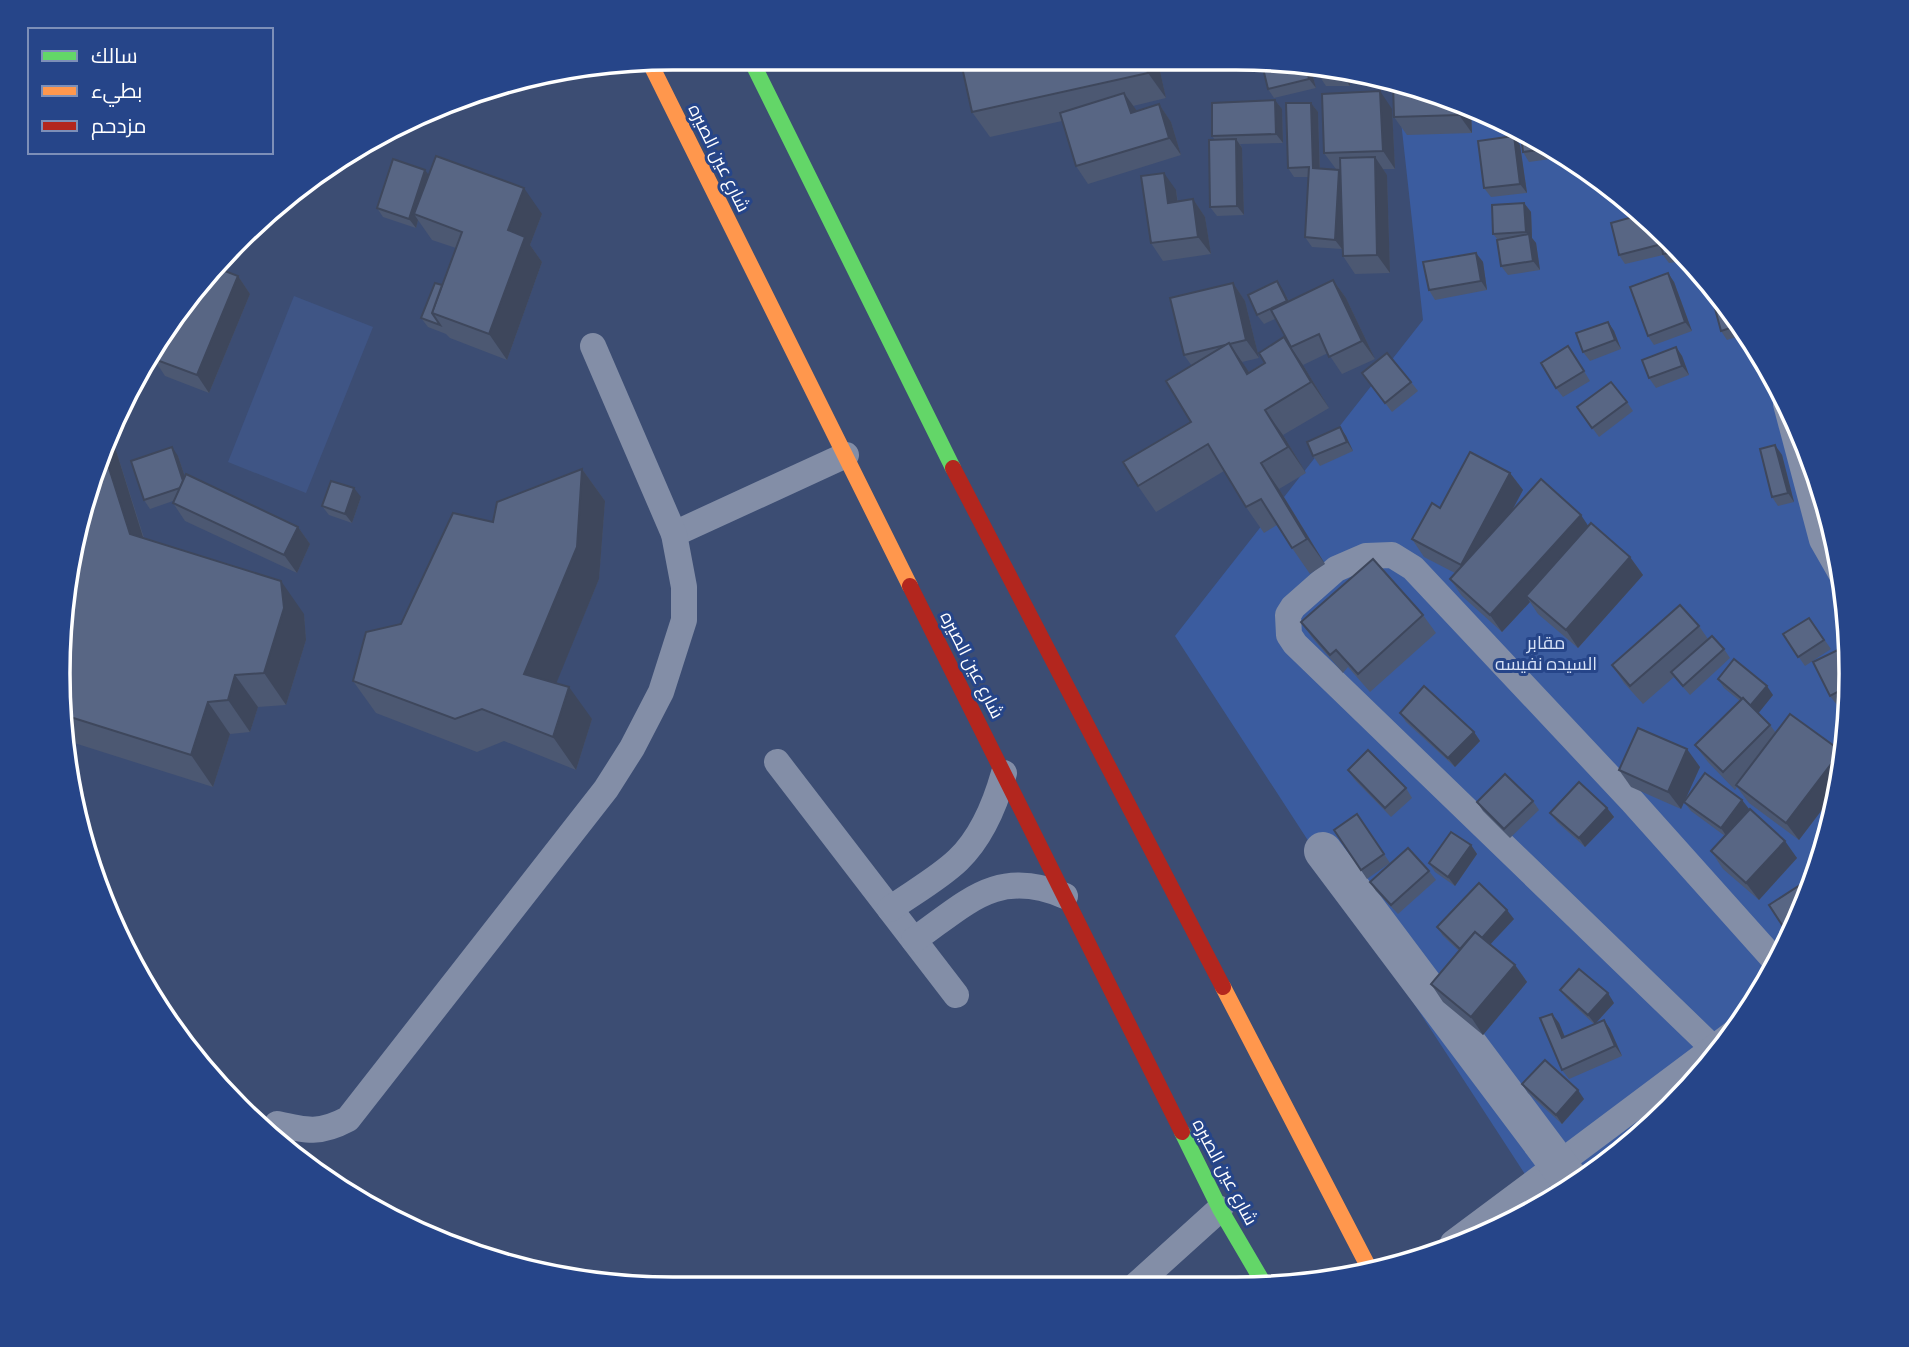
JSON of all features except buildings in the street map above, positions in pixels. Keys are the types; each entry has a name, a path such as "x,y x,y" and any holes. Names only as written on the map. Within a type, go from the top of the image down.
{"main road":[{"path":"756,70 914,393 1365,1262"},
{"name":"شارع عين الصيره","path":"654,71 1220,1209 1260,1276"},
{"path":"1238,1275 1250,1257"}],"street":[{"path":"1323,851 1564,1173"}],"lane":[{"path":"276,1124 309,1132 330,1129 348,1119 606,789 632,748 661,692 684,620 684,587 674,534 593,345"},
{"path":"674,534 846,455"},
{"path":"1812,496 1824,544"},
{"path":"1710,1045 1295,644 1289,635 1287,624 1293,607 1336,569 1366,556 1392,555 1413,568 1632,801 1769,954"},
{"path":"777,762 956,995"},
{"path":"890,909 957,861 972,843 997,799 1004,773"},
{"path":"914,940 978,895 998,886 1019,883 1043,886 1065,896"},
{"path":"1482,1224 1564,1173 1697,1061"},
{"path":"1145,1277 1220,1209"}],"green space":[{"name":"مقابر السيده نفيسه","path":"1398,93 1429,102 1502,132 1571,172 1633,220 1689,276 1737,338 1777,407 1807,480 1818,517 1834,595 1839,674 1834,752 1818,830 1807,867 1777,940 1737,1009 1714,1041 1662,1100 1603,1152 1538,1195 1175,636 1423,320"}],"shaded area":[{"path":"294,296 373,327 306,493 228,462"}],"traffic: fast":[{"path":"756,70 953,468"},
{"path":"1182,1132 1220,1209 1260,1276"}],"traffic: slow":[{"path":"654,71 910,586"},
{"path":"1223,987 1366,1262"}],"traffic: jam":[{"path":"953,468 1223,987"},
{"path":"910,586 1182,1132"}]}
